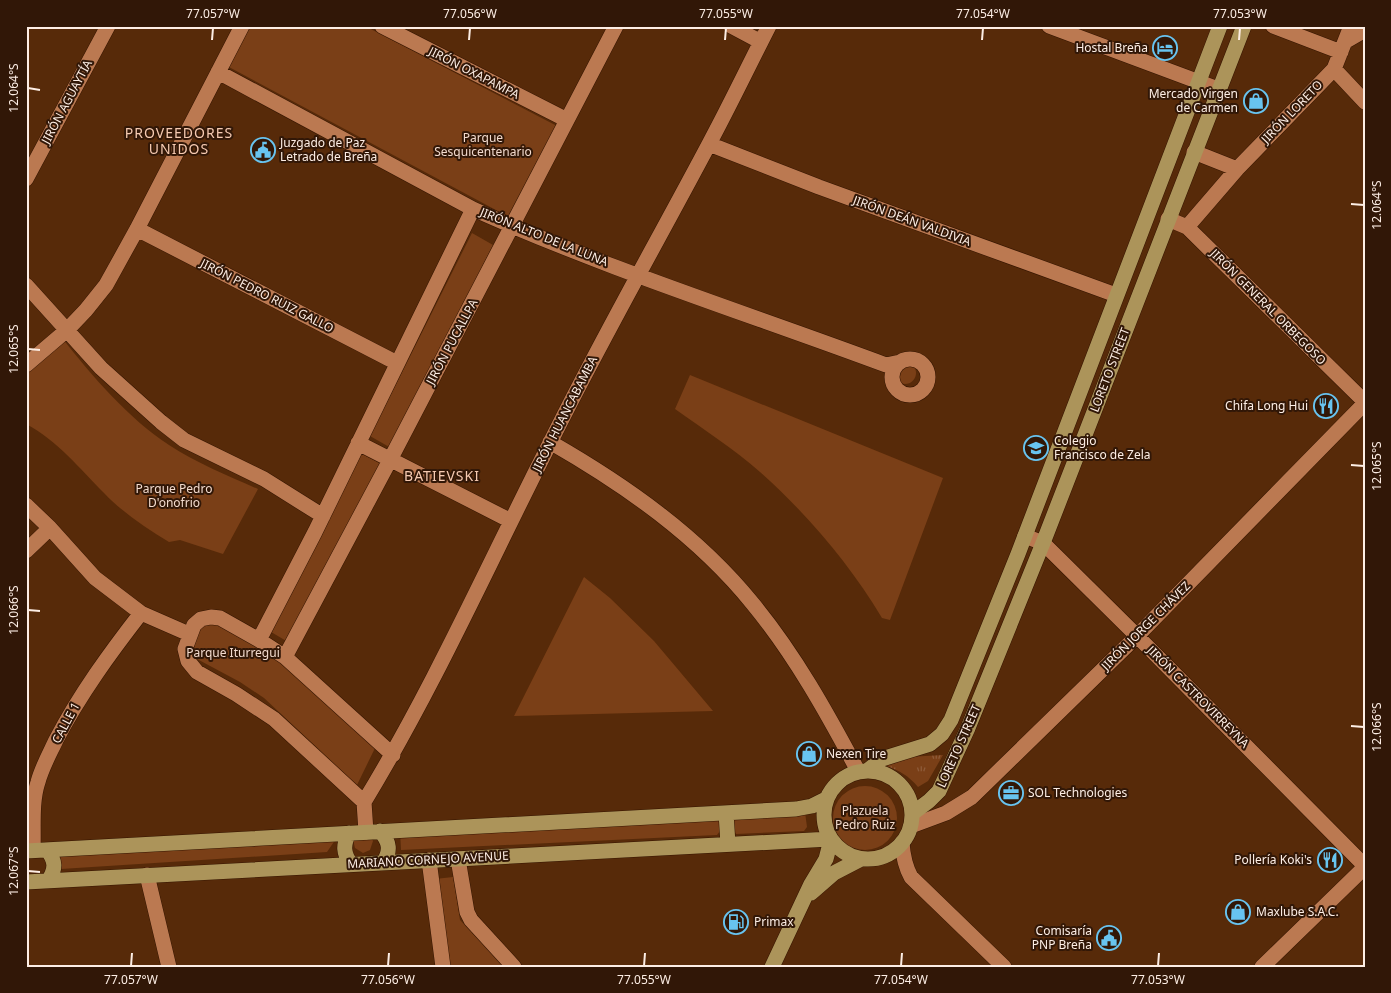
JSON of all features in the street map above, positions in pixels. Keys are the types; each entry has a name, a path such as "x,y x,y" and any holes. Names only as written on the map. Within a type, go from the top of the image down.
{"main road":[{"name":"LORETO STREET","path":"863,771 882,759 930,744 942,734 951,720 1025,536 1220,26"},
{"name":"LORETO STREET","path":"912,819 939,791 968,728 1043,543 1244,26"},
{"path":"863,771 882,772 894,778 904,788 910,800 912,819 902,843 894,851 872,859 860,859 839,849 831,840 825,826 823,813 826,799 831,789 848,775 863,771"},
{"path":"32,851 796,809 812,806 826,799"},
{"path":"726,813 728,844"},
{"path":"373,832 387,838 388,855 383,863"},
{"path":"349,833 344,849 346,857 351,864"},
{"path":"772,967 811,884 826,859 831,840"},
{"name":"MARIANO CORNEJO AVENUE","path":"27,881 831,840"},
{"path":"32,851 52,856 55,865 53,874 48,881"},
{"path":"802,904 814,890 834,873 860,859"}],"street":[{"name":"JIRÓN AGUAYTÍA","path":"26,179 108,26"},
{"path":"26,365 67,330 106,285 242,26"},
{"name":"JIRÓN OXAPAMPA","path":"382,26 567,120"},
{"name":"JIRÓN PUCALLPA","path":"285,657 616,26"},
{"path":"731,26 761,42"},
{"name":"JIRÓN HUANCABAMBA","path":"364,802 393,755 470,607 550,442 637,274 709,144 769,26"},
{"path":"1049,26 1218,89"},
{"path":"1273,26 1343,46 1365,30"},
{"name":"JIRÓN LORETO","path":"1187,227 1237,169 1334,69 1351,26"},
{"path":"1334,69 1365,102"},
{"name":"JIRÓN ALTO DE LA LUNA","path":"218,72 473,209 637,274 893,369"},
{"name":"JIRÓN DEÁN VALDIVIA","path":"709,144 819,187 1116,295"},
{"path":"1194,152 1237,169"},
{"path":"259,640 323,516 473,209"},
{"name":"JIRÓN GENERAL ORBEGOSO","path":"1168,219 1187,227 1365,403"},
{"name":"JIRÓN PEDRO RUIZ GALLO","path":"137,229 397,363"},
{"path":"26,285 101,368 150,413 184,440 264,479 323,516"},
{"name":"JIRÓN JORGE CHÁVEZ","path":"912,819 946,813 972,798 1138,636 1365,403"},
{"path":"550,442 598,469 643,500 686,535 725,573 776,633 863,771"},
{"path":"358,443 511,521"},
{"path":"26,505 50,528 95,578 141,613 189,634"},
{"path":"26,551 50,528"},
{"name":"JIRÓN CASTROVIRREYNA","path":"1025,536 1043,543 1138,636 1365,866"},
{"name":"CALLE 1","path":"32,851 37,783 45,763 72,708 110,652 141,613"},
{"path":"373,832 364,802 274,719 236,694 197,672 188,661 185,649 189,634 194,625 201,619 220,618 259,640 285,657 393,755"},
{"path":"902,843 903,856 911,877 1004,967"},
{"path":"458,859 466,912 514,967"},
{"path":"430,860 443,967"},
{"path":"1262,967 1365,866"},
{"path":"147,875 169,967"}],"green space":[{"name":"Parque Sesquicentenario","path":"250,26 365,26 557,126 509,217 229,67"},
{"path":"472,233 493,245 391,448 370,436"},
{"name":"Parque Pedro D'onofrio","path":"62,338 125,410 154,434 190,458 258,489 223,554 180,540 169,542 152,531 111,500 48,438 26,424 26,372"},
{"path":"905,362 913,365 916,373 913,381 905,384 897,381 894,373 897,365"},
{"path":"690,375 943,478 890,620 882,618 856,578 827,540 778,488 740,455 675,409"},
{"path":"358,452 381,464 288,642 266,629"},
{"path":"584,577 610,598 654,641 713,711 514,716"},
{"name":"Parque Iturregui","path":"208,619 256,640 376,746 357,785 264,698 240,682 197,659 194,649 195,644 199,633"},
{"path":"943,755 928,781 918,787 904,774 886,766 891,758"},
{"name":"Plazuela Pedro Ruiz","path":"865,786 883,791 888,795 892,800 897,818 892,836 888,841 883,845 865,850 847,845 842,841 838,836 833,818 838,800 842,795 847,791"},
{"path":"805,812 807,827 804,831 736,834 734,831 733,817"},
{"path":"719,817 720,831 717,835 401,850 400,830"},
{"path":"342,830 327,852 61,869 56,865 60,848"},
{"path":"371,837 373,841 370,850 363,853 355,848 353,840"},
{"path":"453,877 460,920 505,967 449,967 435,879"}],"place":[{"name":"Hostal Breña","path":"1165,48"},
{"name":"Mercado Virgen de Carmen","path":"1256,101"},
{"name":"Juzgado de Paz Letrado de Breña","path":"263,150"},
{"name":"Chifa Long Hui","path":"1326,406"},
{"name":"Colegio Francisco de Zela","path":"1036,448"},
{"name":"Nexen Tire","path":"809,754"},
{"name":"SOL Technologies","path":"1011,793"},
{"name":"Pollería Koki's","path":"1330,860"},
{"name":"Maxlube S.A.C.","path":"1238,912"},
{"name":"Primax","path":"736,922"},
{"name":"Comisaría PNP Breña","path":"1109,938"}],"district":[{"name":"PROVEEDORES UNIDOS","path":"179,142"},
{"name":"BATIEVSKI","path":"442,476"}]}
